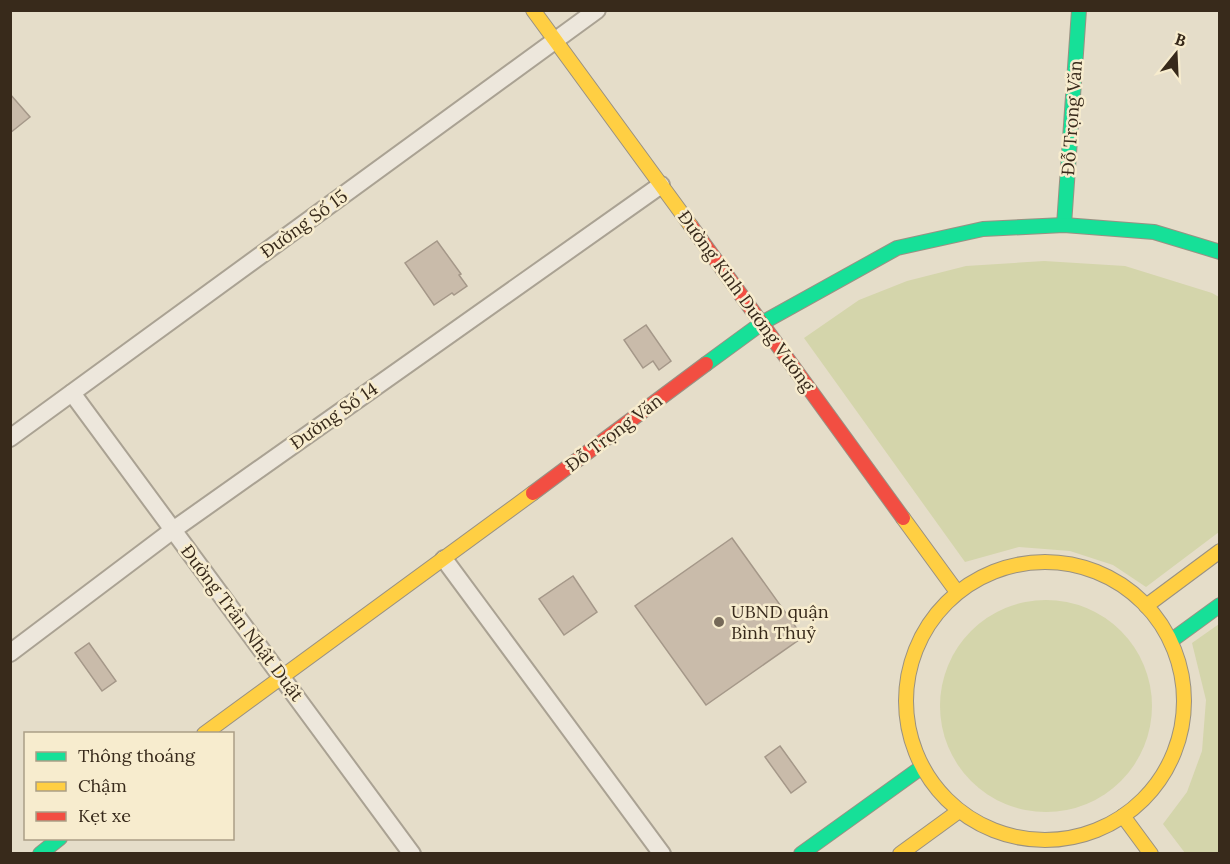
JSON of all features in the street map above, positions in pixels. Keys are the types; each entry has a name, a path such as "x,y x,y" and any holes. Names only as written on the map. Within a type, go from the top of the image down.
{"street":[{"name":"Đường Kinh Dương Vương","path":"533,10 957,592"},
{"name":"Đường Số 15","path":"10,438 597,10"},
{"name":"Đỗ Trọng Văn","path":"1064,225 1079,10"},
{"name":"Đường Số 14","path":"10,653 173,530 662,185"},
{"name":"Đỗ Trọng Văn","path":"207,732 762,323 897,248 983,229 1064,225 1154,232 1220,252"},
{"name":"Đường Trần Nhật Duật","path":"72,393 412,854"},
{"path":"1146,606 1220,551"},
{"path":"444,559 662,854"},
{"path":"1033,562 1075,565 1114,580 1146,606 1172,640 1182,668 1184,694 1179,741 1157,783 1123,816 1084,835 1040,840 998,832 959,811 938,791 922,767 908,731 905,693 912,655 930,620 957,592 993,571 1033,562"},
{"path":"1172,640 1220,605"},
{"path":"801,854 922,767"},
{"path":"900,854 959,811"},
{"path":"1123,816 1151,854"},
{"path":"40,854 58,840"}],"green space":[{"path":"1044,261 1125,266 1219,297 1219,532 1146,587 1113,565 1070,551 1019,547 965,562 804,338 859,300 907,281 966,266"},
{"path":"1046,600 1067,602 1087,608 1105,618 1121,631 1134,647 1144,665 1150,685 1152,706 1150,727 1144,747 1134,765 1121,781 1105,794 1087,804 1067,810 1046,812 1025,810 1005,804 987,794 971,781 958,765 948,747 942,727 940,706 942,685 948,665 958,647 971,631 987,618 1005,608 1025,602"},
{"path":"1219,624 1219,853 1185,853 1163,824 1187,792 1202,751 1206,700 1192,643"}],"building":[{"path":"10,94 30,117 10,133"},
{"path":"437,241 467,286 434,305 405,263"},
{"path":"646,325 671,361 659,370 653,361 643,368 624,340"},
{"name":"UBND quận Bình Thuỷ","path":"732,538 803,637 706,705 635,606"},
{"path":"573,576 597,612 564,635 539,599"},
{"path":"89,643 116,681 102,691 75,653"},
{"path":"780,746 806,782 791,793 765,757"}],"traffic: fast":[{"path":"1064,225 1079,10"},
{"path":"706,364 762,323 897,248 983,229 1064,225 1154,232 1220,252"},
{"path":"1172,640 1220,605"},
{"path":"801,854 922,767"},
{"path":"40,854 58,840"}],"traffic: slow":[{"path":"533,10 691,226"},
{"path":"207,732 533,493"},
{"path":"903,518 957,592"},
{"path":"1146,606 1220,551"},
{"path":"1045,562 1072,565 1098,573 1122,586 1143,603 1160,624 1173,648 1181,674 1184,701 1181,728 1173,754 1160,778 1143,799 1122,816 1098,829 1072,837 1045,840 1018,837 992,829 968,816 947,799 930,778 917,754 909,728 906,701 909,674 917,648 930,624 947,603 968,586 992,573 1018,565 1045,562"},
{"path":"900,854 959,811"},
{"path":"1123,816 1151,854"}],"traffic: jam":[{"path":"691,226 903,518"},
{"path":"533,493 706,364"}],"place":[{"name":"UBND quận Bình Thuỷ","path":"719,622"}]}
